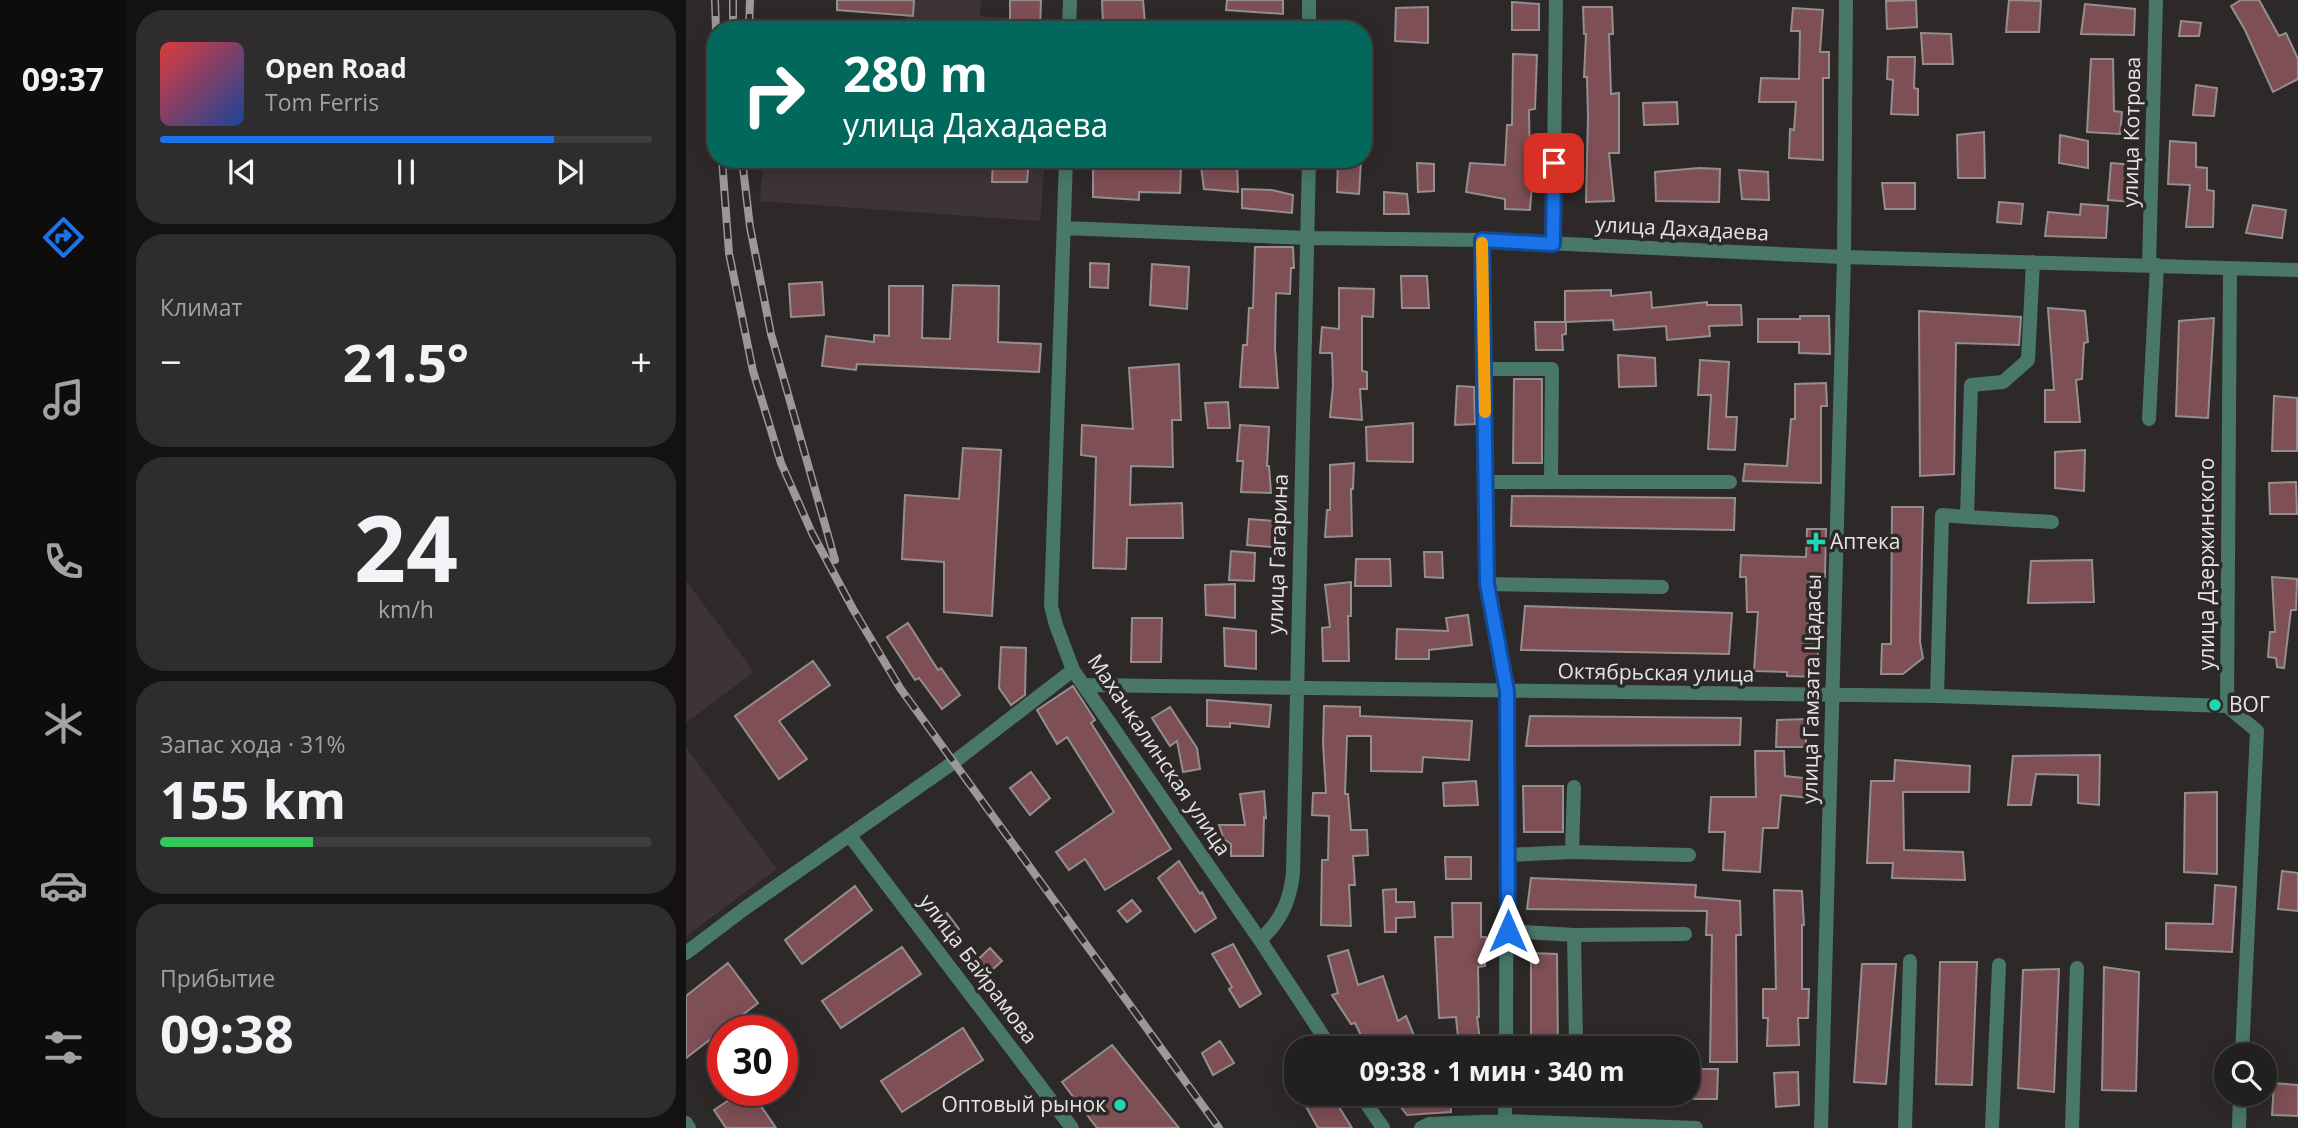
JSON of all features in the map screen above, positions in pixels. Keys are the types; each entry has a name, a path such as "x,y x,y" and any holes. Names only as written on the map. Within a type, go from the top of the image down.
{"street":[{"path":"1069,21 1070,0"},
{"path":"1309,0 1309,21"},
{"path":"1553,244 1556,0"},
{"name":"улица Гамзата Цадасы","path":"1821,1128 1844,257 1846,0"},
{"name":"улица Котрова","path":"2149,419 2155,0"},
{"name":"Махачкалинская улица","path":"1066,168 1052,606 1056,625 1073,670 1261,940 1323,1036"},
{"name":"улица Гагарина","path":"1261,940 1283,913 1291,890 1309,168"},
{"name":"улица Дахадаева","path":"1064,228 1482,240 1844,257 2298,270"},
{"path":"1482,240 1487,584 1507,691 1506,1036"},
{"path":"1967,517 1970,385 2003,382 2028,360 2033,262"},
{"name":"улица Дзержинского","path":"2227,705 2230,269"},
{"path":"1484,369 1552,369 1551,482"},
{"path":"1486,482 1730,482"},
{"path":"1937,696 1942,516 2052,523"},
{"path":"1487,584 1662,587"},
{"path":"686,953 744,909 954,762 1073,670"},
{"name":"Октябрьская улица","path":"1084,685 1937,696 2227,705"},
{"path":"2227,705 2258,732 2243,1043"},
{"path":"1572,852 1574,787"},
{"name":"улица Байрамова","path":"850,836 1072,1128"},
{"path":"1507,855 1572,852 1689,855"},
{"path":"1508,931 1574,935 1685,934"},
{"path":"1574,935 1576,1036"},
{"path":"1905,1128 1910,961"},
{"path":"1993,1128 1998,965"},
{"path":"2071,1128 2077,968"},
{"path":"1368,1106 1383,1128"},
{"path":"1505,1106 1505,1121"},
{"path":"2239,1128 2240,1106"},
{"path":"1425,1126 1505,1121 1696,1128"},
{"path":"686,1123 689,1128"}],"shaded area":[{"path":"908,0 981,0 980,16 1054,21 905,21"},
{"path":"762,168 1044,168 1040,221 760,201"},
{"path":"686,581 754,672 686,723"},
{"path":"686,747 777,869 686,936"}],"building":[{"path":"837,0 914,0 913,16 837,10"},
{"path":"1010,0 1041,0 1040,21 1010,21"},
{"path":"1102,0 1143,0 1145,21 1103,21"},
{"path":"1227,0 1283,0 1283,14 1226,10"},
{"path":"1916,0 1917,27 1887,29 1886,1"},
{"path":"2009,0 2041,1 2039,32 2006,32"},
{"path":"2241,0 2259,0 2279,36 2286,33 2298,59 2298,79 2273,92 2231,6"},
{"path":"1512,2 1539,4 1539,30 1512,30"},
{"path":"2085,4 2135,9 2134,35 2081,34"},
{"path":"1428,7 1428,43 1395,41 1396,8"},
{"path":"1583,7 1612,7 1613,34 1609,34 1611,94 1619,93 1619,153 1609,153 1614,201 1586,202 1588,117 1587,77 1584,77 1586,34"},
{"path":"1793,8 1823,10 1820,52 1829,52 1829,78 1823,78 1823,160 1789,158 1790,129 1794,130 1796,102 1759,102 1761,78 1799,79 1800,31 1791,31"},
{"path":"2181,21 2201,23 2199,36 2179,36"},
{"path":"1921,33 1951,34 1953,64 1923,64"},
{"path":"1513,54 1537,55 1535,109 1529,110 1530,172 1533,172 1530,210 1505,209 1505,199 1466,192 1470,163 1505,165 1507,125 1512,125"},
{"path":"1888,57 1915,57 1914,88 1918,89 1918,115 1891,114 1893,80 1887,79"},
{"path":"2091,59 2113,59 2114,111 2122,112 2120,134 2087,132"},
{"path":"2196,85 2217,88 2214,116 2193,115"},
{"path":"1677,102 1678,124 1644,125 1643,103"},
{"path":"1984,132 1985,178 1958,178 1957,135"},
{"path":"2060,135 2088,141 2088,168 2059,163"},
{"path":"2170,141 2196,143 2196,167 2207,168 2207,190 2214,191 2213,227 2186,227 2190,185 2168,184"},
{"path":"1417,163 1434,164 1434,191 1418,192"},
{"path":"2111,163 2134,165 2133,202 2108,200"},
{"path":"993,168 1028,168 1027,182 992,182"},
{"path":"1093,168 1181,168 1180,193 1139,192 1139,200 1093,197"},
{"path":"1201,168 1237,168 1238,192 1204,189"},
{"path":"1338,168 1361,168 1359,194 1337,192"},
{"path":"1720,169 1719,202 1656,201 1655,172"},
{"path":"1739,170 1768,172 1769,200 1742,199"},
{"path":"1882,183 1915,183 1915,209 1885,209"},
{"path":"1242,189 1272,190 1293,195 1292,213 1242,208"},
{"path":"1384,192 1407,194 1409,214 1384,214"},
{"path":"1999,202 2023,204 2021,224 1997,222"},
{"path":"2081,204 2108,206 2106,238 2045,236 2048,212 2080,215"},
{"path":"2253,205 2286,210 2282,238 2246,233"},
{"path":"1255,247 1293,247 1294,268 1291,268 1290,294 1276,293 1275,348 1278,388 1240,387 1243,345 1247,345 1249,308 1253,308"},
{"path":"1090,263 1109,264 1108,288 1090,287"},
{"path":"1152,264 1189,267 1187,309 1150,305"},
{"path":"1401,276 1427,276 1429,308 1402,308"},
{"path":"822,282 824,315 791,317 789,284"},
{"path":"953,285 999,286 998,342 1041,344 1039,372 857,364 856,370 822,366 826,336 874,342 874,335 889,336 889,286 923,286 922,338 950,339"},
{"path":"1339,288 1374,289 1373,317 1362,316 1362,371 1367,372 1367,389 1360,389 1362,420 1330,417 1332,353 1320,353 1322,327 1339,329"},
{"path":"1611,290 1611,296 1651,292 1652,308 1707,302 1707,305 1741,305 1742,325 1709,326 1710,336 1667,340 1666,326 1614,330 1613,320 1565,322 1565,291"},
{"path":"2048,308 2085,311 2088,342 2084,343 2082,379 2076,380 2080,422 2045,422 2045,390 2054,390"},
{"path":"1919,311 2021,317 2019,345 1956,343 1954,474 1920,476"},
{"path":"1800,316 1829,316 1830,354 1799,353 1799,342 1758,342 1758,319 1800,319"},
{"path":"2214,318 2208,418 2176,416 2179,321"},
{"path":"1535,322 1566,322 1566,334 1562,335 1563,350 1536,350"},
{"path":"1618,355 1655,358 1656,386 1619,387"},
{"path":"1700,360 1729,362 1726,417 1737,417 1735,450 1708,449 1711,395 1698,395"},
{"path":"1179,364 1181,420 1172,420 1173,467 1131,466 1130,505 1182,503 1183,538 1127,538 1126,569 1093,568 1096,457 1081,455 1082,425 1133,429 1129,368"},
{"path":"1514,379 1542,379 1542,463 1513,463"},
{"path":"1826,383 1827,406 1821,406 1821,483 1743,481 1745,464 1787,466 1791,419 1795,419 1795,384"},
{"path":"1457,386 1474,387 1475,424 1455,425"},
{"path":"2274,396 2297,398 2297,451 2272,451"},
{"path":"1228,402 1230,428 1208,428 1205,403"},
{"path":"1413,423 1413,462 1367,461 1366,427"},
{"path":"1240,425 1269,427 1267,466 1271,493 1241,492 1243,461 1237,461"},
{"path":"963,448 1001,450 992,616 944,612 944,562 902,559 905,495 959,499"},
{"path":"2085,450 2084,491 2055,488 2055,452"},
{"path":"1354,463 1351,489 1352,536 1325,537 1327,510 1330,510 1330,465"},
{"path":"2296,482 2297,514 2270,514 2269,483"},
{"path":"1512,496 1735,498 1734,530 1511,526"},
{"path":"1892,507 1923,507 1920,642 1923,658 1903,674 1881,674 1882,644 1891,644"},
{"path":"1249,519 1274,521 1272,547 1247,545"},
{"path":"1807,529 1826,529 1825,577 1811,577 1808,623 1820,625 1816,677 1787,676 1787,672 1754,671 1758,612 1747,612 1746,577 1740,577 1741,555 1806,557"},
{"path":"1231,551 1255,553 1254,581 1229,580"},
{"path":"1424,552 1442,552 1443,578 1425,577"},
{"path":"1356,559 1390,559 1391,586 1355,586"},
{"path":"2092,560 2094,602 2028,603 2031,561"},
{"path":"2272,577 2297,579 2296,610 2291,610 2284,668 2277,667 2276,658 2268,657 2270,632 2275,632"},
{"path":"1351,582 1351,616 1348,616 1349,661 1323,661 1322,628 1330,627 1325,585"},
{"path":"1235,584 1235,618 1206,615 1205,585"},
{"path":"1525,606 1732,613 1729,654 1521,650"},
{"path":"1468,615 1472,645 1429,650 1429,659 1396,659 1397,629 1448,631 1446,618"},
{"path":"1132,618 1162,618 1161,662 1131,662"},
{"path":"908,623 938,670 941,668 960,695 942,709 919,678 915,680 887,637"},
{"path":"1224,628 1256,631 1256,669 1225,666"},
{"path":"1001,647 1026,648 1025,695 1011,705 999,688"},
{"path":"813,661 830,685 779,721 807,759 779,779 735,716"},
{"path":"1073,686 1095,720 1091,723 1171,849 1105,890 1085,859 1069,870 1056,852 1114,812 1067,737 1057,744 1037,710"},
{"path":"1207,700 1271,705 1269,727 1230,723 1230,727 1207,726"},
{"path":"1324,706 1360,707 1360,716 1472,721 1469,760 1423,757 1422,772 1371,771 1371,736 1347,736 1345,794 1348,794 1351,830 1367,830 1368,855 1353,856 1355,885 1349,885 1351,926 1321,925 1322,860 1328,860 1329,816 1312,815 1313,793 1326,793"},
{"path":"1170,707 1197,748 1200,769 1183,772 1177,741 1170,746 1152,718"},
{"path":"1530,716 1741,718 1740,745 1526,746"},
{"path":"1806,719 1806,747 1776,747 1777,720"},
{"path":"1755,751 1784,751 1785,776 1812,779 1810,798 1781,795 1778,828 1763,828 1760,872 1723,870 1725,832 1709,832 1711,797 1756,797"},
{"path":"2100,755 2099,805 2078,803 2078,775 2036,774 2031,805 2008,805 2013,756"},
{"path":"1895,760 1970,766 1969,792 1903,792 1904,850 1963,852 1965,880 1892,878 1893,863 1867,863 1871,781 1894,781"},
{"path":"1031,772 1050,798 1030,815 1010,788"},
{"path":"1476,781 1478,805 1444,806 1443,783"},
{"path":"1523,786 1563,786 1563,832 1524,832"},
{"path":"1264,791 1266,818 1264,817 1263,856 1231,856 1231,844 1224,839 1219,825 1245,825 1240,794"},
{"path":"2217,792 2217,874 2184,872 2185,793"},
{"path":"1445,857 1471,857 1471,879 1446,879"},
{"path":"1179,861 1200,894 1202,892 1216,918 1195,932 1158,878"},
{"path":"2282,871 2298,873 2298,911 2278,909"},
{"path":"1531,878 1696,885 1695,897 1740,901 1741,935 1736,935 1737,1062 1710,1062 1712,935 1706,935 1707,911 1527,909"},
{"path":"2215,885 2236,887 2232,952 2166,949 2166,923 2213,924"},
{"path":"855,886 872,910 802,964 785,940"},
{"path":"1396,889 1396,902 1414,902 1415,917 1396,918 1396,932 1385,932 1383,890"},
{"path":"1774,890 1802,891 1802,989 1809,989 1808,1018 1798,1018 1799,1045 1767,1046 1768,1018 1763,1018 1763,989 1776,989"},
{"path":"1132,900 1141,911 1127,922 1118,911"},
{"path":"1452,903 1481,903 1481,937 1486,937 1485,966 1478,967 1479,1036 1458,1036 1456,1017 1439,1018 1435,937 1453,937"},
{"path":"947,913 959,929 948,938 936,922"},
{"path":"1233,944 1261,994 1240,1007 1229,989 1232,987 1212,954"},
{"path":"902,947 921,974 841,1028 822,1001"},
{"path":"990,948 1002,961 982,979 971,966"},
{"path":"1348,950 1358,985 1383,976 1398,1021 1406,1016 1414,1036 1361,1036 1355,1023 1351,1024 1332,995 1338,993 1328,956"},
{"path":"1531,953 1557,954 1558,1036 1531,1036"},
{"path":"1940,962 1977,962 1972,1085 1936,1084"},
{"path":"728,963 758,1003 742,1015 707,1015 707,1042 686,1058 686,996"},
{"path":"1862,964 1896,964 1886,1084 1854,1082"},
{"path":"2104,967 2139,972 2136,1091 2102,1090"},
{"path":"2059,969 2054,1092 2018,1088 2023,970"},
{"path":"963,1028 983,1060 902,1112 881,1081"},
{"path":"1220,1041 1234,1063 1213,1075 1202,1053"},
{"name":"Оптовый рынок","path":"1112,1045 1179,1128 1097,1128 1062,1082"},
{"path":"1700,1069 1718,1069 1717,1099 1700,1099"},
{"path":"1798,1072 1799,1105 1776,1107 1774,1073"},
{"path":"2277,1083 2298,1085 2298,1116 2272,1115 2273,1106 2277,1106"},
{"path":"720,1106 761,1106 776,1128 726,1128 714,1110"},
{"path":"1306,1106 1338,1106 1352,1128 1318,1128"},
{"path":"1400,1106 1451,1106 1451,1112 1407,1115"}],"railway":[{"path":"715,0 716,21"},
{"path":"733,0 733,21"},
{"path":"749,21 750,0"},
{"path":"723,168 729,253 753,371 781,463 812,533 900,688 1219,1128"},
{"path":"743,168 750,227 771,334 835,560"}],"slow traffic":[{"path":"1482,243 1485,412"}],"place":[{"name":"Аптека","path":"1816,542"},
{"name":"ВОГ","path":"2215,705"},
{"name":"Оптовый рынок","path":"1120,1105"}],"route":[{"path":"1508,931 1507,691 1487,584 1482,240 1553,244 1554,163"}]}
